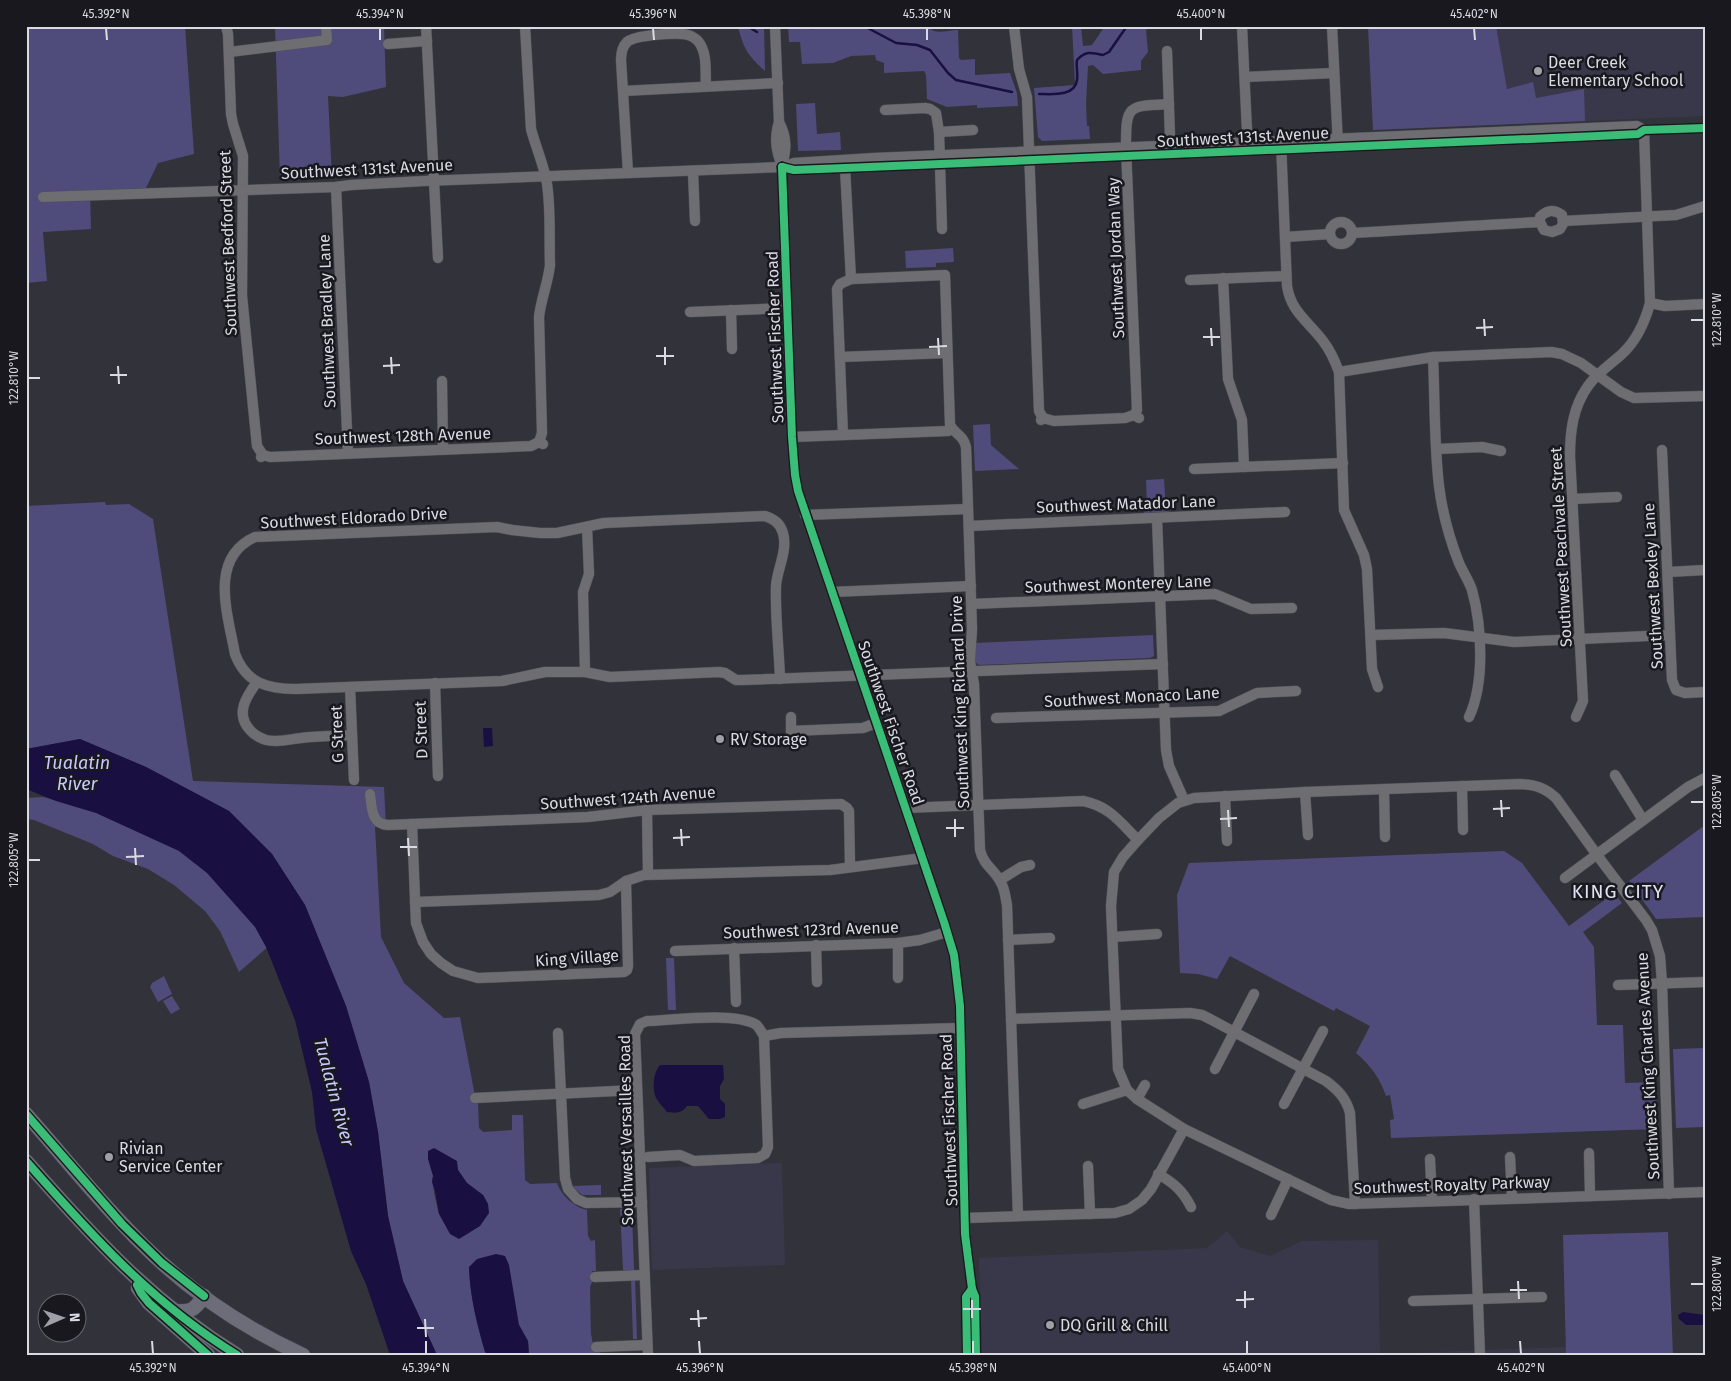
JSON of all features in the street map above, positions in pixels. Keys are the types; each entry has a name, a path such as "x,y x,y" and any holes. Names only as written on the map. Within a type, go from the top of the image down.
{"highway":[{"path":"26,1114 122,1224 162,1263 204,1296 258,1332 303,1355"},
{"path":"26,1161 66,1207 132,1276 173,1311 237,1355"},
{"path":"132,1276 141,1294 149,1303 208,1355"},
{"path":"173,1311 196,1308 204,1296"}],"street":[{"name":"Southwest Bedford Street","path":"226,26 228,34 231,114 244,156 242,296 257,446 262,456"},
{"path":"229,52 327,40 326,26"},
{"path":"426,26 438,258"},
{"path":"525,26 531,128 535,144 543,162 545,176"},
{"name":"Southwest Fischer Road","path":"775,26 779,122 785,133 786,150 782,167 795,475 805,515 947,932 956,970 960,1028 965,1218 972,1289 975,1296 976,1355"},
{"name":"Southwest Jordan Way","path":"1014,26 1019,69 1027,97 1038,411 1042,419 1054,421 1136,417 1126,152 1127,117 1133,108 1145,105 1169,104"},
{"path":"1242,26 1247,131"},
{"path":"1332,26 1338,142"},
{"path":"628,174 621,60 623,47 630,40 641,36 682,34 691,36 700,44 704,53 706,86"},
{"path":"388,44 427,41"},
{"path":"1167,50 1170,137"},
{"path":"1244,77 1334,73"},
{"path":"623,91 778,83"},
{"path":"885,110 930,109 936,113 939,132 942,230"},
{"name":"Southwest 131st Avenue","path":"43,197 336,187 545,176 693,172 782,167 794,163 1029,156 1338,142 1598,136 1638,134 1644,130 1705,128"},
{"path":"939,132 973,130"},
{"name":"Southwest Peachvale Street","path":"1576,717 1583,701 1570,456 1571,428 1579,400 1597,375 1632,343 1644,324 1650,303 1644,130"},
{"path":"1281,145 1286,276 1289,298 1294,309 1323,341 1339,372 1344,510 1364,555 1367,568 1372,669 1378,687"},
{"name":"Southwest 131st Avenue","path":"782,167 794,170 845,168 940,159"},
{"path":"842,435 837,289 840,284 851,279 845,168"},
{"path":"693,172 695,221"},
{"name":"Southwest 128th Avenue","path":"262,456 531,446 541,443 539,317 540,304 549,278 550,265 545,176"},
{"name":"Southwest Bradley Lane","path":"336,187 348,453"},
{"path":"1563,221 1676,215 1705,206"},
{"path":"1553,211 1562,215 1563,221 1560,229 1552,232 1544,230 1540,222 1540,217 1545,212 1553,211"},
{"path":"1340,222 1349,225 1353,233 1348,243 1341,245 1333,242 1330,234 1333,226 1340,222"},
{"path":"1353,233 1421,230 1445,226 1540,222"},
{"path":"1285,237 1330,234"},
{"name":"Southwest King Richard Drive","path":"851,279 945,275 950,425 952,429 960,434 965,443 972,604 971,672 974,684 978,805 982,857 985,864 1000,880 1007,905 1018,1216"},
{"path":"1190,280 1286,276"},
{"path":"1223,278 1228,379 1242,420 1244,467"},
{"path":"1650,303 1666,306 1705,304"},
{"path":"690,312 787,308"},
{"path":"731,310 732,349"},
{"path":"1339,372 1434,357 1551,352 1562,354 1581,363 1621,392 1634,398 1705,396"},
{"path":"840,357 948,353"},
{"path":"1434,357 1439,486 1458,561 1471,588 1478,620 1480,672 1475,704 1469,717"},
{"path":"442,381 443,449"},
{"path":"792,437 952,429"},
{"path":"1437,449 1482,447 1501,451"},
{"name":"Southwest Bexley Lane","path":"1662,450 1672,680 1676,690 1685,693 1705,692"},
{"path":"1194,469 1342,463"},
{"path":"1572,499 1617,497"},
{"path":"805,515 968,508"},
{"name":"Southwest Matador Lane","path":"968,526 1285,512"},
{"name":"Southwest Eldorado Drive","path":"780,679 776,584 784,540 781,526 776,520 764,516 604,523 547,533 497,527 261,537 246,541 236,550 225,577 224,589 235,654 239,664 257,682 282,689 502,681 545,672 585,672 610,677 720,672 736,680 742,680 780,679 971,672 1163,664"},
{"path":"1157,518 1166,750 1169,766 1184,800"},
{"path":"585,672 583,592 589,574 588,527"},
{"path":"1668,572 1705,570"},
{"path":"832,592 971,586"},
{"name":"Southwest Monterey Lane","path":"972,604 1215,594 1251,609 1292,608"},
{"path":"1371,635 1444,633 1514,642 1670,635"},
{"path":"257,682 245,699 242,714 247,727 258,737 265,740 281,741 352,735"},
{"name":"D Street","path":"434,684 438,776"},
{"name":"G Street","path":"350,687 354,780"},
{"name":"Southwest Monaco Lane","path":"996,718 1219,711 1257,693 1296,691"},
{"path":"791,717 792,744"},
{"path":"792,731 863,728 876,723"},
{"path":"1615,775 1643,820"},
{"path":"1566,878 1688,787 1705,778"},
{"name":"Southwest King Charles Avenue","path":"1116,1015 1111,906 1113,878 1118,865 1138,840 1159,818 1178,803 1184,800 1203,797 1305,792 1520,784 1538,786 1556,798 1652,930 1660,956 1662,983 1669,1194"},
{"path":"1462,786 1463,830"},
{"path":"1384,789 1385,837"},
{"path":"1305,792 1308,835"},
{"name":"Southwest 124th Avenue","path":"370,794 374,817 379,823 383,824 588,817 647,810 836,803 845,806 849,811 850,866"},
{"path":"1225,796 1227,842"},
{"path":"905,808 1082,802 1096,804 1106,810 1138,840"},
{"path":"647,810 648,874"},
{"name":"King Village","path":"412,824 416,923 427,948 441,963 453,971 464,975 478,978 624,972 628,966 626,881"},
{"path":"415,902 599,895 610,892 626,881 648,874 830,870 922,858"},
{"path":"1000,880 1020,867 1030,865"},
{"name":"Southwest 123rd Avenue","path":"675,950 898,943 920,940 947,932"},
{"path":"1113,937 1157,934"},
{"path":"1008,940 1050,938"},
{"path":"898,943 898,978"},
{"path":"816,945 817,982"},
{"path":"734,948 736,1002"},
{"path":"1618,985 1705,982"},
{"path":"1215,1069 1254,994"},
{"path":"1011,1019 1190,1013 1202,1015 1303,1069 1336,1088 1348,1103 1352,1126 1355,1204"},
{"name":"Southwest Royalty Parkway","path":"1116,1015 1118,1069 1127,1090 1137,1099 1184,1129 1331,1200 1355,1204 1705,1192"},
{"name":"Southwest Versailles Road","path":"647,1350 635,1034 640,1024 647,1021 729,1018 744,1020 757,1025 764,1036"},
{"path":"648,1157 680,1155 694,1161 758,1158 765,1154 768,1147 764,1036 781,1033 960,1028"},
{"path":"1284,1104 1323,1031"},
{"path":"558,1033 565,1178 568,1190 577,1199 586,1203 642,1202"},
{"path":"1137,1099 1145,1085"},
{"path":"475,1098 636,1090"},
{"path":"1083,1104 1127,1090"},
{"path":"965,1218 1115,1213 1129,1209 1142,1200 1151,1189 1184,1129"},
{"path":"1589,1153 1590,1196"},
{"path":"1510,1157 1512,1198"},
{"path":"1430,1159 1432,1201"},
{"path":"1088,1166 1090,1214"},
{"path":"1158,1174 1174,1184 1185,1195 1191,1207"},
{"path":"1271,1216 1288,1178"},
{"path":"1474,1199 1480,1355"},
{"path":"595,1277 644,1275"},
{"name":"Southwest Fischer Road","path":"967,1355 966,1297 972,1289"},
{"path":"1413,1301 1542,1297"},
{"path":"596,1347 647,1350"}],"shaded area":[{"path":"26,26 185,26 194,154 158,163 146,188 90,191 91,229 43,232 47,281 26,283"},
{"path":"275,26 384,26 386,87 343,97 328,96 332,178 280,179"},
{"path":"738,26 764,26 765,71 747,51"},
{"path":"788,26 926,26 938,32 958,30 959,58 961,60 975,59 975,75 1010,73 1017,93 1018,106 977,108 977,105 947,107 927,99 926,75 924,71 884,73 884,63 876,60 875,55 851,56 833,63 802,64 800,42 789,42"},
{"path":"1072,26 1081,26 1083,46 1092,45 1105,26 1154,26 1146,30 1148,52 1141,61 1141,70 1103,74 1093,65 1088,66 1086,104 1087,126 1089,126 1090,139 1042,141 1038,137 1034,88 1075,85"},
{"name":"Deer Creek Elementary School","path":"1368,26 1705,26 1705,116 1373,130"},
{"path":"1368,26 1496,26 1507,89 1533,82 1536,98 1584,89 1585,121 1373,130"},
{"path":"815,103 817,134 840,132 841,150 798,151 796,104"},
{"path":"953,248 954,262 936,263 936,267 906,268 905,251"},
{"path":"990,424 991,445 1019,469 975,471 973,425"},
{"path":"1164,479 1166,510 1170,512 1143,513 1147,510 1146,480"},
{"path":"105,502 106,505 129,504 153,519 193,781 384,787 386,827 375,827 381,937 404,983 444,1018 460,1017 475,1096 478,1102 479,1128 483,1132 512,1130 512,1115 523,1115 525,1180 530,1184 557,1183 569,1200 587,1210 588,1236 591,1241 595,1240 596,1271 592,1271 593,1280 590,1287 591,1334 594,1349 599,1349 600,1355 529,1355 528,1341 519,1325 469,1267 474,1310 485,1351 488,1355 437,1355 403,1281 388,1216 378,1132 369,1082 346,1006 305,905 272,854 229,811 146,767 80,739 26,749 26,506","holes":["458,1170 467,1183 483,1195 488,1204 439,1214 433,1189 433,1176"]},
{"path":"1153,635 1154,656 1150,658 979,665 975,662 975,643"},
{"path":"43,797 93,810 158,836 210,870 270,945 239,972 220,931 205,911 174,885 148,869 113,856 93,844 34,820 26,819 26,798"},
{"path":"1705,825 1705,917 1656,919 1629,881"},
{"path":"1504,851 1522,863 1569,926 1614,893 1622,903 1583,932 1594,947 1597,1025 1623,1025 1625,1083 1656,1082 1657,1129 1391,1138 1390,1120 1394,1119 1390,1095 1386,1096 1374,1072 1356,1053 1370,1026 1336,1008 1334,1011 1230,956 1217,979 1198,974 1180,973 1177,895 1189,863"},
{"path":"666,958 674,958 676,1010 668,1010"},
{"path":"164,976 172,994 158,1002 150,987 152,983"},
{"path":"172,996 180,1009 171,1014 163,1001"},
{"path":"1705,1048 1705,1127 1676,1128 1673,1049"},
{"path":"782,1163 785,1265 652,1270 649,1168"},
{"path":"601,1185 601,1195 582,1195 572,1186"},
{"path":"620,1209 628,1209 632,1212 634,1270 623,1270"},
{"path":"1227,1231 1240,1247 1270,1256 1302,1241 1378,1240 1380,1354 1566,1347 1566,1355 982,1355 979,1258 1207,1248"},
{"path":"1668,1232 1673,1355 1566,1355 1563,1235"},
{"path":"631,1278 635,1278 637,1339 633,1339"}],"water":[{"path":"483,728 492,728 493,746 484,747"},
{"name":"Tualatin River","path":"80,739 146,767 229,811 272,854 305,905 346,1006 369,1082 378,1132 388,1216 403,1281 437,1355 390,1355 366,1284 351,1251 316,1129 312,1092 295,1020 266,947 255,927 207,873 179,851 96,813 56,801 26,789 26,749"},
{"path":"660,1065 723,1065 724,1079 720,1086 720,1099 725,1104 725,1117 709,1119 698,1106 687,1106 683,1110 673,1113 667,1112 656,1098 654,1090 654,1081"},
{"path":"434,1148 457,1161 458,1170 467,1183 483,1195 488,1204 489,1213 480,1226 459,1239 450,1234 439,1214 432,1182 433,1176 428,1159 428,1151"},
{"path":"496,1254 505,1256 509,1265 519,1325 528,1341 529,1355 488,1355 485,1352 474,1310 469,1267 477,1259"},
{"path":"1683,1312 1705,1315 1705,1325 1686,1325 1679,1319 1678,1315"}],"waterway":[{"path":"747,26 757,32"},
{"path":"811,28 822,26"},
{"path":"864,26 896,43 917,45 930,50 956,80 1012,92"},
{"path":"1039,94 1056,94 1072,89 1077,80 1077,60 1086,54 1103,55 1109,52 1127,26"}],"cycle path":[{"path":"782,167 794,170 845,168 1598,136 1638,134 1644,130 1705,128"},
{"path":"782,167 792,437 798,491 954,955 960,1006 965,1234 972,1289 975,1296 976,1355"},
{"path":"26,1114 122,1224 162,1263 204,1296"},
{"path":"26,1161 99,1241 150,1290 206,1335 237,1355"},
{"path":"137,1285 149,1303 208,1355"},
{"path":"967,1355 966,1297 972,1289"}],"place":[{"name":"Deer Creek Elementary School","path":"1538,71"},
{"name":"RV Storage","path":"720,739"},
{"name":"Rivian Service Center","path":"109,1157"},
{"name":"DQ Grill & Chill","path":"1050,1325"}],"district":[{"name":"KING CITY","path":"1618,891"}]}
